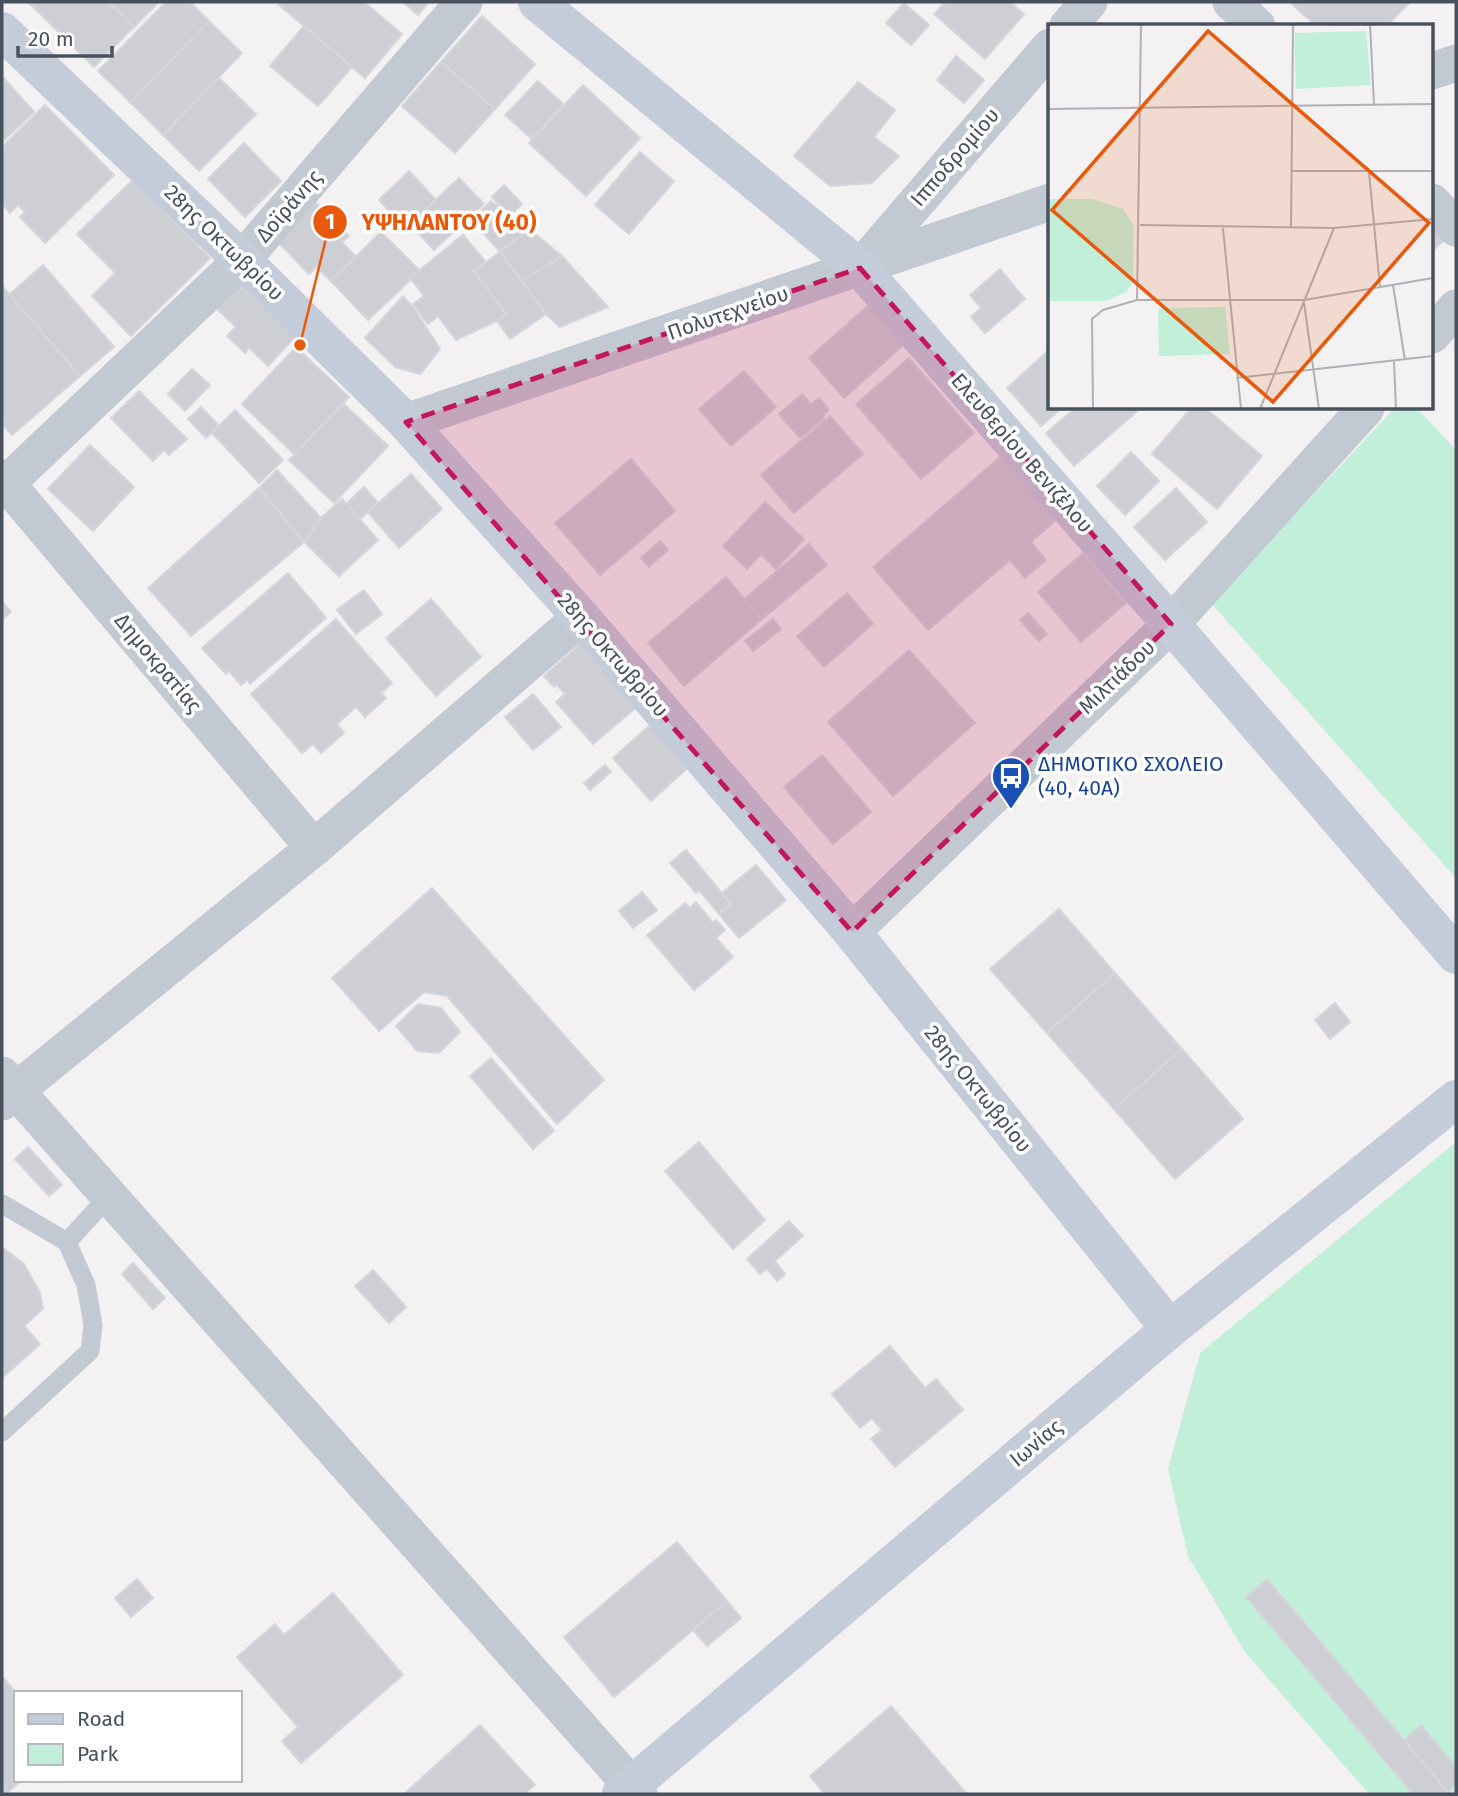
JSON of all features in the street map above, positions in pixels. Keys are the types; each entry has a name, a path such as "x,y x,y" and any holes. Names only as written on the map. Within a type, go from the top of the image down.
{"main road":[{"name":"Ελευθερίου Βενιζέλου","path":"537,2 860,268 1456,955"},
{"name":"28ης Οκτωβρίου","path":"2,31 243,260 405,422 581,617 852,932 1170,1329"},
{"name":"Ιωνίας","path":"631,1791 1170,1329 1456,1099"}],"street":[{"name":"Δοϊράνης","path":"4,480 243,260 464,2"},
{"path":"1070,24 1089,2"},
{"path":"1231,2 1255,24"},
{"name":"Ιπποδρομίου","path":"860,268 1048,49"},
{"path":"1434,70 1456,63"},
{"name":"Πολυτεχνείου","path":"405,422 1048,203"},
{"path":"1434,204 1456,228"},
{"path":"1434,333 1456,308"},
{"name":"Μιλτιάδου","path":"852,932 1171,624 1364,410"},
{"name":"Δημοκρατίας","path":"4,480 314,848"},
{"path":"581,617 314,848 6,1089 109,1196 631,1791"}],"lane":[{"path":"66,1242 109,1196"},
{"path":"2,1204 66,1242 86,1285 93,1325 90,1351 2,1432"}],"highlighted area":[{"path":"860,268 1171,624 852,932 406,422"}],"green space":[{"path":"1393,410 1419,410 1456,450 1456,878 1211,603"},
{"path":"1456,1142 1456,1794 1369,1794 1245,1652 1188,1556 1168,1469 1200,1353"}],"building":[{"path":"28,2 108,2 134,27 94,67"},
{"path":"108,2 159,2 134,27"},
{"path":"166,2 190,2 209,21 130,102 98,71"},
{"path":"282,2 364,2 402,34 365,78 279,5"},
{"path":"403,2 429,2 418,15"},
{"path":"945,2 1010,2 1024,14 985,59 934,14"},
{"path":"1410,2 1389,24 1314,24 1291,3"},
{"path":"904,3 929,25 911,45 886,23"},
{"path":"482,16 535,64 495,109 441,62"},
{"path":"209,21 242,53 163,135 130,102"},
{"path":"304,26 352,67 318,106 270,66"},
{"path":"956,56 984,80 964,103 937,80"},
{"path":"441,62 495,109 455,153 402,106"},
{"path":"2,76 34,112 2,142"},
{"path":"219,78 256,114 199,171 163,135"},
{"path":"538,81 564,105 532,139 505,115"},
{"path":"858,82 895,110 874,137 899,156 872,183 830,186 794,156"},
{"path":"583,85 640,138 586,196 529,143"},
{"path":"45,105 114,175 45,243 20,217 25,212 18,205 10,213 2,204 2,147"},
{"path":"244,143 281,181 245,217 208,179"},
{"path":"640,152 674,181 629,234 595,205"},
{"path":"409,171 436,200 406,228 379,200"},
{"path":"459,178 484,204 434,250 410,224"},
{"path":"133,180 210,258 131,336 92,296 115,273 77,234"},
{"path":"504,185 522,204 510,216 492,197"},
{"path":"491,201 529,229 500,252 472,220"},
{"path":"316,203 349,236 342,242 356,257 331,281 316,267 309,274 277,241"},
{"path":"1434,223 1447,238 1434,249"},
{"path":"529,229 562,256 522,281 500,252"},
{"path":"381,232 420,271 368,320 331,281"},
{"path":"463,235 486,262 474,271 506,314 456,340 438,316 428,324 413,304 424,296 410,278"},
{"path":"500,252 546,314 510,339 497,321 506,314 474,271"},
{"path":"562,256 608,307 560,327 546,314 522,281"},
{"path":"43,265 114,347 80,376 9,295"},
{"path":"1000,269 1025,299 985,333 971,317 981,308 970,295"},
{"path":"239,284 295,337 268,366 249,348 245,353 227,336 236,327 216,308"},
{"path":"2,286 80,376 12,435 2,424"},
{"path":"403,296 440,349 420,374 395,367 365,338"},
{"path":"872,302 907,342 844,398 809,358"},
{"path":"296,347 349,397 295,455 242,404"},
{"path":"1048,351 1048,410 1060,410 1041,426 1007,388"},
{"path":"909,358 974,433 921,479 856,404"},
{"path":"192,369 210,385 185,411 168,394"},
{"path":"744,371 776,407 731,446 699,409"},
{"path":"139,391 187,439 169,455 164,450 153,461 111,418"},
{"path":"802,394 811,404 819,398 829,410 824,418 800,438 779,414"},
{"path":"343,403 388,446 334,503 289,460"},
{"path":"201,407 219,426 206,438 188,419"},
{"path":"235,410 283,460 259,483 212,433"},
{"path":"1073,410 1139,410 1074,466 1046,433"},
{"path":"1189,410 1207,410 1262,456 1217,509 1152,454"},
{"path":"830,416 863,454 794,513 761,475"},
{"path":"90,445 134,487 93,531 48,489"},
{"path":"1007,451 1062,515 1031,542 1046,560 1025,578 1010,560 928,630 873,567"},
{"path":"1131,452 1159,481 1125,515 1097,486"},
{"path":"631,459 675,511 600,575 555,523"},
{"path":"277,470 321,518 304,542 259,488"},
{"path":"411,474 442,509 399,548 368,512"},
{"path":"364,487 378,503 360,519 346,504"},
{"path":"259,488 304,542 191,636 148,588"},
{"path":"1176,488 1207,522 1165,560 1134,527"},
{"path":"342,499 378,540 339,576 304,542 321,518"},
{"path":"765,502 804,539 776,569 761,554 747,569 723,546"},
{"path":"660,541 668,550 649,567 641,558"},
{"path":"809,544 827,565 761,620 744,599"},
{"path":"1083,553 1126,603 1081,642 1038,592"},
{"path":"288,573 326,618 250,684 247,680 241,685 229,671 226,674 202,648"},
{"path":"726,577 761,620 684,686 648,643"},
{"path":"364,590 382,614 356,634 337,610"},
{"path":"847,593 873,624 824,667 797,636"},
{"path":"431,599 481,657 436,696 386,638"},
{"path":"2,601 11,612 2,620"},
{"path":"1028,613 1047,634 1039,641 1020,620"},
{"path":"336,619 392,683 381,693 386,698 365,717 356,707 337,724 344,733 321,753 313,744 302,753 251,694"},
{"path":"773,619 781,629 753,651 745,641"},
{"path":"581,643 637,707 593,744 556,702 565,694 544,676"},
{"path":"909,650 975,723 893,796 828,722"},
{"path":"533,694 561,727 533,750 505,717"},
{"path":"656,720 694,762 651,801 613,758"},
{"path":"822,755 871,812 833,844 784,787"},
{"path":"605,765 611,772 590,790 584,783"},
{"path":"686,850 731,904 719,914 699,890 696,893 670,863"},
{"path":"756,865 786,900 739,938 719,914 731,904 722,893"},
{"path":"432,888 604,1080 557,1124 447,996 424,992 379,1031 332,978"},
{"path":"642,892 657,910 633,928 619,911"},
{"path":"696,902 713,923 716,920 725,930 716,938 733,957 694,990 647,935 685,903 690,908"},
{"path":"1059,909 1115,973 1047,1033 990,969"},
{"path":"1115,973 1182,1049 1114,1109 1047,1033"},
{"path":"1335,1003 1350,1022 1330,1039 1315,1020"},
{"path":"418,1004 441,1008 460,1032 439,1053 417,1051 396,1026"},
{"path":"1182,1049 1243,1119 1175,1179 1114,1109"},
{"path":"491,1058 554,1131 533,1149 470,1076"},
{"path":"699,1142 765,1220 733,1249 665,1171"},
{"path":"28,1147 62,1185 49,1196 15,1159"},
{"path":"789,1221 803,1236 775,1261 785,1274 777,1281 767,1269 760,1274 747,1259"},
{"path":"2,1247 24,1264 40,1293 43,1309 24,1326 40,1344 2,1378"},
{"path":"133,1263 165,1298 153,1309 122,1274"},
{"path":"373,1270 406,1307 389,1323 355,1286"},
{"path":"890,1346 925,1388 936,1379 963,1410 895,1467 871,1439 882,1430 872,1418 860,1428 832,1394"},
{"path":"677,1542 727,1601 614,1697 564,1637"},
{"path":"137,1579 153,1598 131,1617 115,1598"},
{"path":"1267,1579 1451,1794 1413,1794 1246,1597"},
{"path":"333,1593 403,1675 301,1763 282,1741 298,1727 237,1657 275,1624 284,1635"},
{"path":"727,1601 741,1618 707,1646 693,1630"},
{"path":"2,1676 14,1691 14,1782 20,1782 6,1794 2,1794"},
{"path":"891,1706 967,1794 825,1794 810,1776"},
{"path":"480,1725 535,1785 524,1794 404,1794"},
{"path":"1421,1725 1456,1767 1456,1785 1448,1792 1404,1740"}],"place":[{"name":"ΥΨΗΛΑΝΤΟΥ (40)","path":"300,345"},
{"name":"ΔΗΜΟΤΙΚΟ ΣΧΟΛΕΙΟ (40, 40Α)","path":"1011,810"}]}
